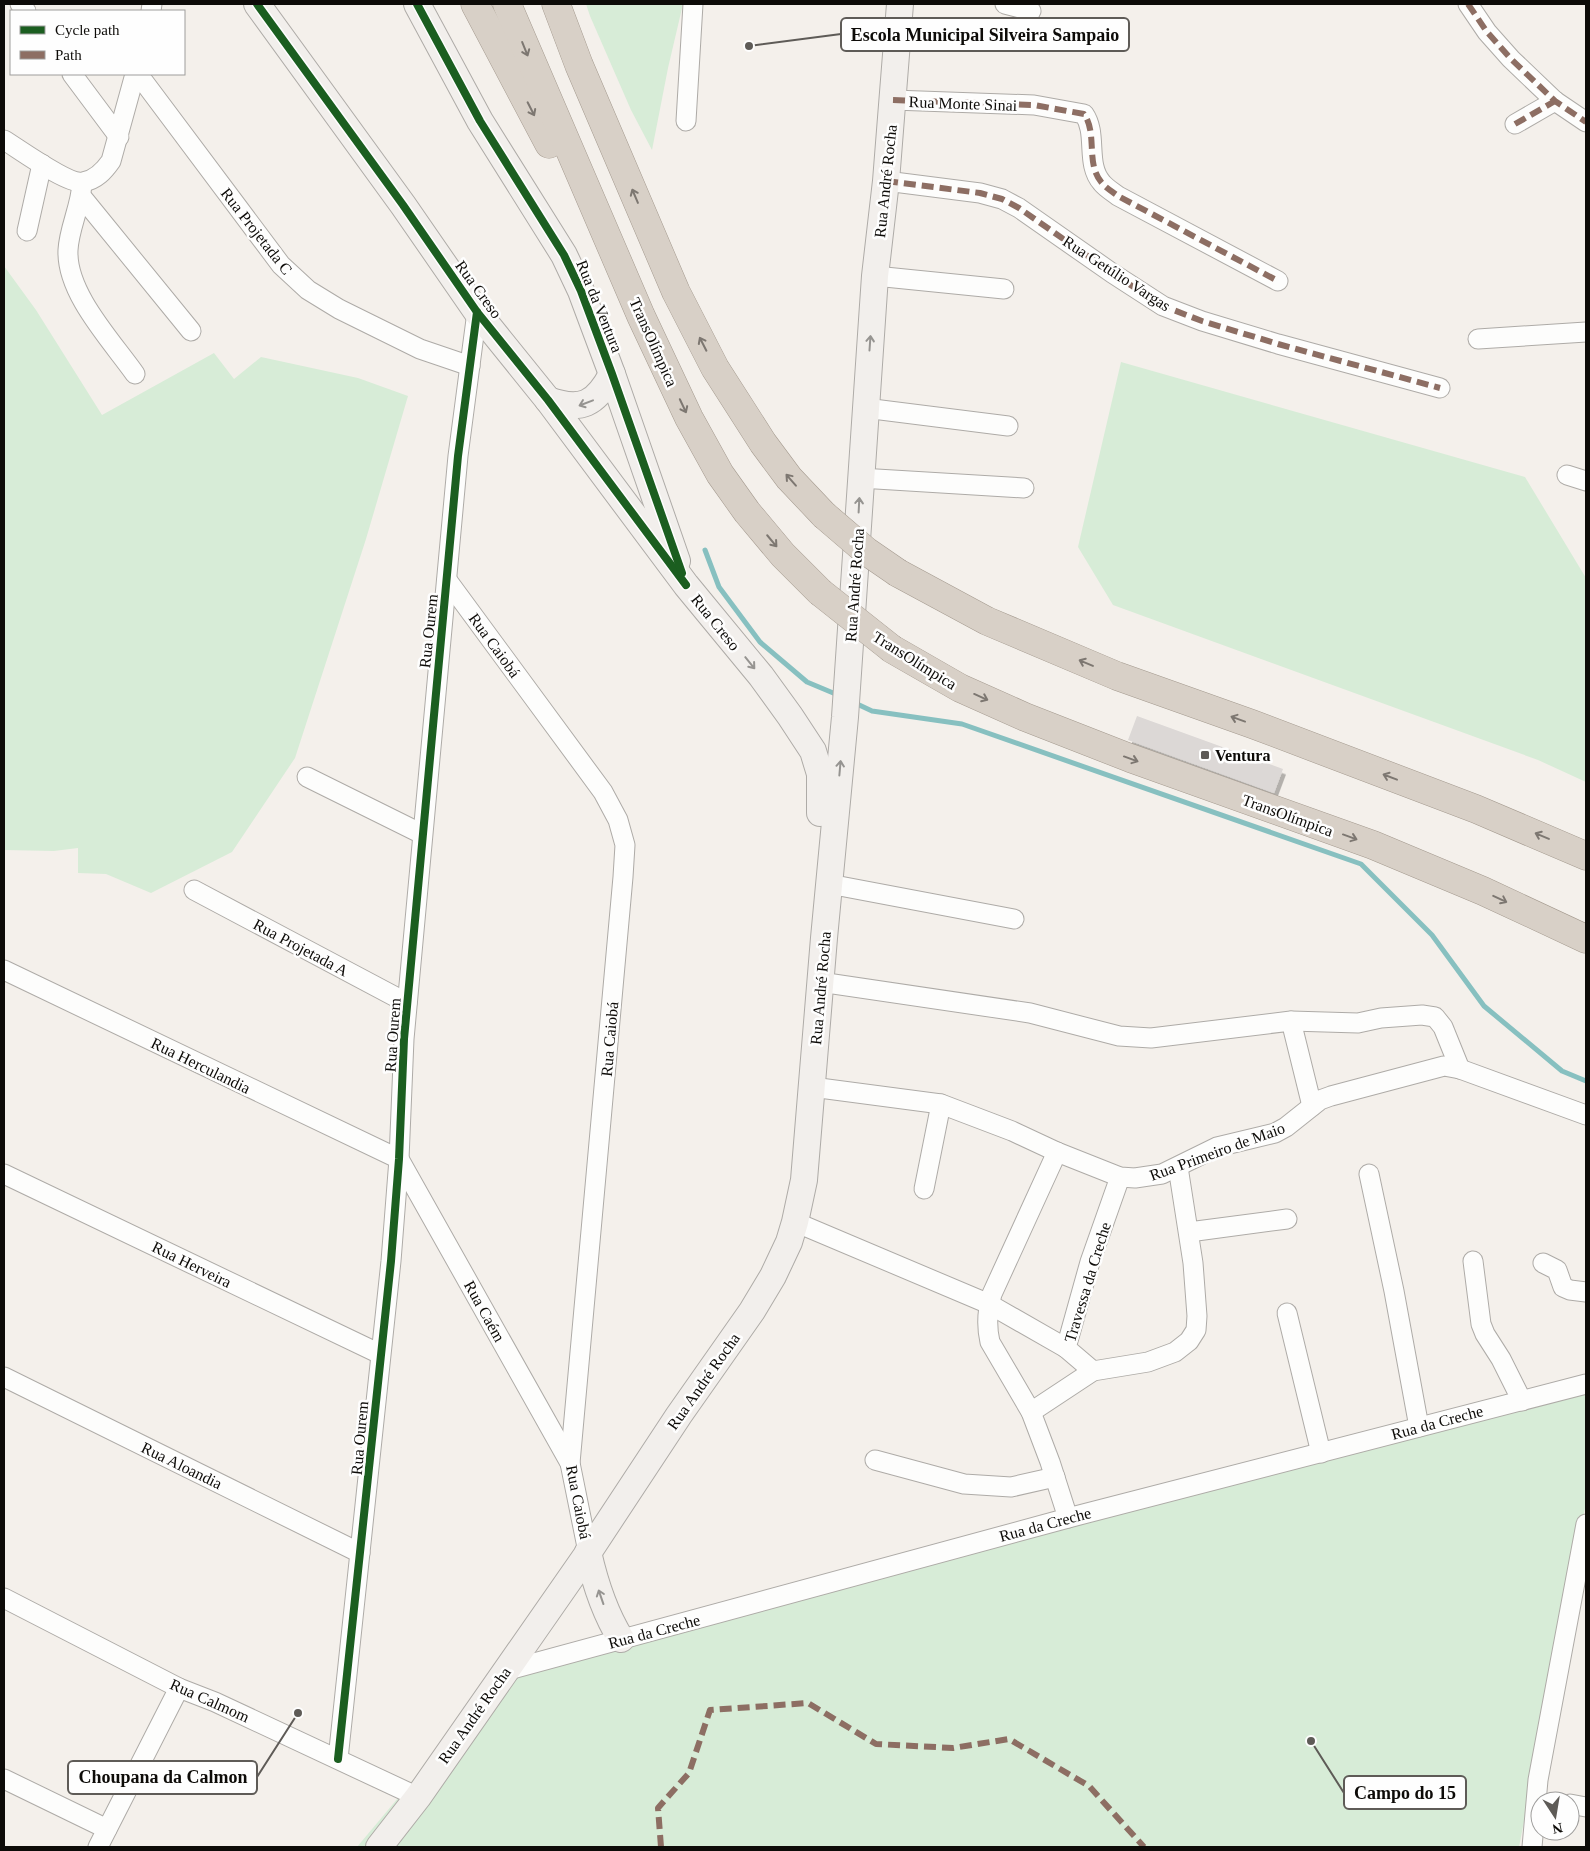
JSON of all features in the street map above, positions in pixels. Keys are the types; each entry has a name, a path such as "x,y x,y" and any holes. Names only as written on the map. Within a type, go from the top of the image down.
{"highway":[{"path":"475,4 578,202 629,286"},
{"name":"TransOlímpica","path":"507,4 629,286 689,418 720,474 747,512 783,555 820,592 892,649 960,688 1025,717 1130,758 1373,845 1483,891 1586,940"},
{"path":"556,4 579,65 676,292 716,368 763,443 789,478 824,516 866,551 898,573 987,621 1117,676 1252,724 1476,808 1586,856"}],"main road":[{"name":"Rua Creso","path":"257,4 403,205 477,312 548,400 686,585 761,676 813,750 820,774 822,802 815,865 815,890 824,938"},
{"name":"Rua da Ventura","path":"417,4 480,121 564,255 581,291 686,585"},
{"name":"Rua André Rocha","path":"379,1847 418,1797 752,1311 777,1268 789,1242 795,1222 804,1180 848,676 875,276 886,181 900,4"},
{"path":"548,400 563,406 579,406 595,400 604,389 612,374"},
{"path":"588,1552 600,1597 612,1626 622,1639"}],"street":[{"path":"686,121 693,4"},
{"path":"1005,4 1031,11"},
{"path":"1468,4 1487,32 1511,59 1556,101 1586,122"},
{"path":"73,75 118,137"},
{"path":"134,374 84,304 71,276 68,249 82,189 103,172 111,161 137,75"},
{"name":"Rua Projetada C","path":"138,75 281,265 308,290 340,309 420,349 470,366"},
{"name":"Rua Monte Sinai","path":"893,100 1034,105 1084,114 1090,122 1093,165 1101,182 1118,196 1278,281"},
{"path":"1515,124 1556,101"},
{"path":"4,140 82,189 191,331"},
{"path":"27,231 42,164"},
{"name":"Rua Getúlio Vargas","path":"886,181 980,193 1002,199 1019,208 1163,306 1202,321 1278,344 1440,388"},
{"path":"875,276 1004,289"},
{"name":"Rua Ourem","path":"338,1759 391,1261 399,1159 404,1039 458,456 477,312"},
{"path":"1478,339 1586,332"},
{"path":"865,408 1008,426"},
{"path":"1567,475 1586,481"},
{"path":"860,478 1024,488"},
{"name":"Rua Caiobá","path":"447,580 603,792 618,820 625,845 622,897 570,1463 588,1552"},
{"path":"307,777 422,834"},
{"path":"829,884 1014,919"},
{"name":"Rua Projetada A","path":"194,890 408,1004"},
{"name":"Rua Herculandia","path":"4,970 399,1159"},
{"path":"820,982 1030,1013 1118,1036 1151,1038 1291,1021 1358,1023 1380,1018 1422,1015 1435,1017 1443,1027 1460,1069"},
{"path":"1291,1021 1312,1106"},
{"name":"Rua Primeiro de Maio","path":"812,1087 940,1104 1012,1131 1057,1152 1120,1177 1135,1178 1150,1177 1178,1167 1218,1147 1275,1133 1286,1127 1312,1106 1331,1096 1444,1066 1460,1069 1586,1115"},
{"path":"924,1190 940,1104"},
{"path":"1057,1152 1010,1252 989,1304 987,1323 990,1342 1031,1412 1068,1518"},
{"name":"Rua Caém","path":"399,1159 570,1463"},
{"path":"1031,1412 1093,1371 1148,1362 1175,1352 1189,1341 1196,1330 1197,1316 1189,1232 1178,1167"},
{"name":"Rua Herveira","path":"4,1174 380,1354"},
{"path":"1369,1174 1394,1291 1419,1427"},
{"name":"Travessa da Creche","path":"1093,1371 1066,1348 1088,1270 1120,1177"},
{"path":"1189,1232 1287,1220"},
{"path":"795,1222 989,1304 1066,1348"},
{"path":"1473,1261 1481,1324 1485,1334 1502,1359 1522,1400"},
{"path":"1543,1263 1557,1270 1563,1287 1586,1292"},
{"path":"1287,1313 1320,1453"},
{"name":"Rua Aloandia","path":"4,1377 360,1553"},
{"name":"Rua da Creche","path":"505,1670 1068,1518 1586,1384"},
{"path":"875,1460 974,1485 1011,1487 1055,1477"},
{"path":"1541,1791 1538,1780 1582,1573 1586,1524"},
{"name":"Rua Calmom","path":"4,1598 179,1688 215,1702 418,1797"},
{"path":"98,1847 179,1688"},
{"path":"4,1779 107,1829"}],"green space":[{"path":"586,4 683,4 652,150 631,110"},
{"path":"4,266 36,310 102,415 214,353 234,379 261,357 358,378 408,396 366,539 295,758 232,852 151,893 106,874 78,873 78,848 54,851 4,850"},
{"path":"1121,362 1525,477 1586,578 1586,782 1538,760 1113,605 1078,547"},
{"path":"1586,1386 1586,1503 1519,1847 357,1847 511,1663"}],"building":[{"name":"Ventura","path":"1137,716 1283,769 1274,793 1128,740"}],"waterway":[{"path":"705,550 719,587 760,642 807,682 838,695"},
{"path":"855,703 872,711 962,724 1361,864 1432,935 1484,1006 1562,1071 1586,1081"}],"marked path":[{"path":"1468,4 1487,32 1511,59 1555,101 1586,122"},
{"path":"893,100 1034,105 1084,114 1090,131 1094,167 1105,187 1118,196 1278,281"},
{"path":"1515,124 1555,101"},
{"path":"886,181 980,193 1002,199 1019,208 1163,306 1202,321 1278,344 1440,388"},
{"path":"661,1847 658,1808 689,1773 710,1710 808,1703 876,1744 953,1748 1009,1739 1089,1786 1144,1847"}],"cycle path":[{"path":"257,4 403,205 477,312 548,400 686,585"},
{"path":"417,4 480,121 564,255 581,291 682,573"},
{"path":"338,1759 391,1261 399,1159 404,1039 458,456 477,312"}],"place":[{"name":"Escola Municipal Silveira Sampaio","path":"749,46"},
{"name":"Ventura","path":"1205,755"},
{"name":"Choupana da Calmon","path":"298,1713"},
{"name":"Campo do 15","path":"1311,1741"}]}
